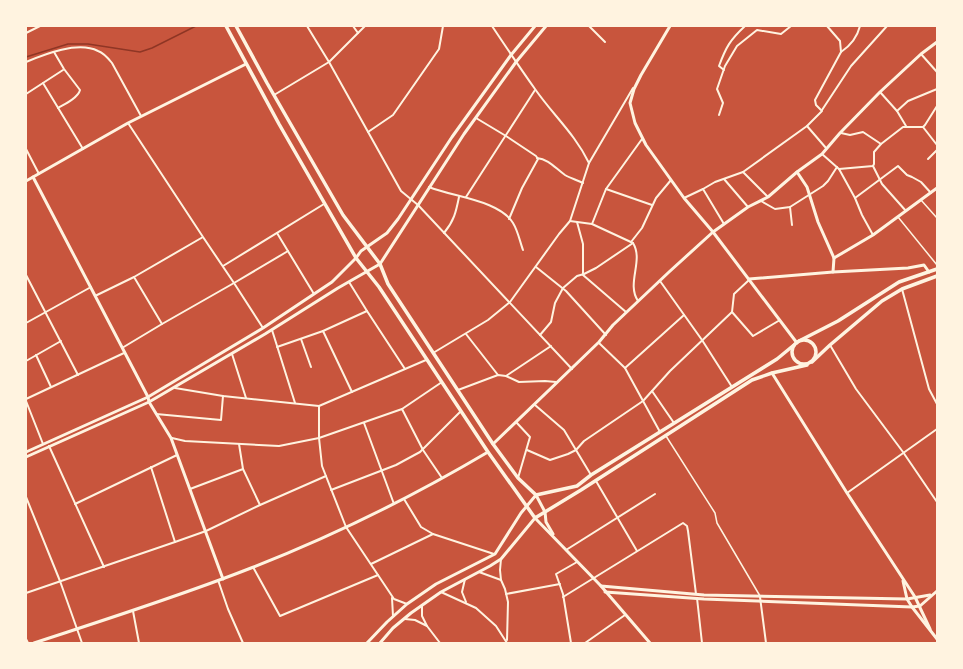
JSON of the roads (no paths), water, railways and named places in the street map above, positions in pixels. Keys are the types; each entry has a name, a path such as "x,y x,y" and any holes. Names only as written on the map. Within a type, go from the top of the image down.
{"main road":[{"path":"226,26 324,204 356,258 365,272 378,287 488,452 535,518 596,481 752,380 812,362 882,301 902,289 937,276"},
{"path":"236,26 343,215 380,264 388,284 492,444 518,478 536,495 577,486 591,475 777,358 797,343 838,321 898,282 937,269"},
{"path":"807,364 799,364 793,358 792,350 797,343 808,341 815,346 816,355 812,362"}],"street":[{"path":"26,33 40,26"},
{"path":"307,26 329,62 401,191 418,205 572,369"},
{"path":"353,26 358,34"},
{"path":"274,94 329,62 365,26"},
{"path":"368,132 393,115 439,49 443,26"},
{"path":"492,26 536,90 565,125 585,155 589,164"},
{"path":"26,452 148,397 263,328 332,282 361,251 387,233 398,219 452,137 511,55 535,26"},
{"path":"26,457 149,402 272,330 348,282 380,264 429,187 476,118 516,62 546,26"},
{"path":"589,26 605,42"},
{"path":"433,353 488,320 510,302 570,221 589,164 670,26"},
{"path":"724,70 719,66 725,50 732,39 745,26"},
{"path":"719,115 723,103 717,89 724,70 737,46 757,30 781,34 792,26"},
{"path":"827,26 840,41 841,52"},
{"path":"822,110 816,105 815,100 841,52 853,42 860,26"},
{"path":"684,198 715,182 743,172 807,126 822,110 851,66 887,26"},
{"path":"492,444 556,382 572,369 614,325 713,232 748,206 768,197 797,172 822,154 840,133 880,92 921,54 937,42"},
{"path":"26,62 54,52 77,48 89,48 98,51 107,57 112,63 141,116"},
{"path":"54,52 64,69 80,90 79,94 58,108"},
{"path":"921,54 937,72"},
{"path":"26,180 141,116 246,64"},
{"path":"26,94 64,69"},
{"path":"641,75 632,97 630,107 642,139 684,198 713,232 797,343"},
{"path":"43,83 83,149"},
{"path":"466,197 536,90"},
{"path":"897,111 908,101 937,90 937,104 927,123 923,127"},
{"path":"880,92 897,111 906,126"},
{"path":"476,118 506,136 537,158 542,158 547,161 566,176 583,183"},
{"path":"128,123 263,328"},
{"path":"807,126 826,148"},
{"path":"906,211 880,181 873,166 874,152 881,144 906,126 923,127 937,145"},
{"path":"840,133 850,135 863,132 881,144"},
{"path":"592,224 606,189 642,139"},
{"path":"26,149 39,174"},
{"path":"928,159 937,150"},
{"path":"822,154 838,168 873,235"},
{"path":"509,219 522,188 538,159 537,158"},
{"path":"761,201 775,209 790,207 823,186 838,168 873,166"},
{"path":"855,198 880,181 898,166 907,175 921,182 931,193"},
{"path":"743,172 768,197"},
{"path":"797,172 807,187 818,222 834,258 833,272"},
{"path":"33,177 148,397 149,402 171,438 223,579"},
{"path":"540,335 551,322 555,303 563,288 577,276 583,275 596,268 632,242 642,228 652,205 671,179"},
{"path":"724,179 748,206"},
{"path":"429,187 459,197 466,197 498,209 504,213 514,224 523,250"},
{"path":"834,258 873,235 937,188"},
{"path":"606,189 652,205"},
{"path":"703,189 724,224"},
{"path":"444,233 455,216 459,197"},
{"path":"921,200 937,218"},
{"path":"222,266 324,204"},
{"path":"790,207 792,225"},
{"path":"898,217 937,264"},
{"path":"570,221 592,224 632,242 636,248 637,256 633,288 634,296 638,302"},
{"path":"577,222 583,244 583,275 627,313"},
{"path":"277,233 314,294"},
{"path":"95,296 134,277 203,237"},
{"path":"122,348 234,284 288,251"},
{"path":"527,450 550,460 568,454 576,450 584,440 643,401 702,340 732,312 734,294 749,279 908,268 924,265 929,272"},
{"path":"536,266 563,288 606,335"},
{"path":"26,275 78,375"},
{"path":"134,277 162,324"},
{"path":"660,281 702,340 732,387"},
{"path":"348,282 405,369"},
{"path":"26,323 91,287"},
{"path":"902,289 929,389 937,403"},
{"path":"277,346 323,332 367,311"},
{"path":"732,312 753,336 780,320"},
{"path":"625,368 684,315"},
{"path":"272,330 295,403"},
{"path":"323,332 352,392"},
{"path":"466,334 498,375"},
{"path":"301,339 311,366"},
{"path":"26,361 61,341"},
{"path":"599,342 625,368 660,432"},
{"path":"830,345 856,389 903,452 937,502"},
{"path":"506,376 551,346"},
{"path":"43,444 26,400 124,353"},
{"path":"232,353 246,398"},
{"path":"36,355 52,387"},
{"path":"173,388 224,396 319,406 426,360"},
{"path":"772,373 847,493 915,597 930,629"},
{"path":"457,390 498,375 506,376 519,382 556,382"},
{"path":"171,438 185,441 279,446 319,438 402,409 442,382"},
{"path":"652,391 674,423"},
{"path":"156,414 221,420 224,396"},
{"path":"534,404 564,430 591,475"},
{"path":"319,406 319,438 322,466 346,527 394,599 398,602 407,604"},
{"path":"402,409 423,450 443,479"},
{"path":"331,490 396,465 423,450 461,411"},
{"path":"516,422 530,437 518,478"},
{"path":"364,423 394,504"},
{"path":"847,493 937,429"},
{"path":"666,436 715,513 717,522 760,596 766,643"},
{"path":"239,444 243,469 260,505"},
{"path":"49,446 104,567"},
{"path":"34,643 223,579 253,567 346,527 394,504 443,479 488,452"},
{"path":"75,504 177,455"},
{"path":"151,467 175,542"},
{"path":"190,489 243,469"},
{"path":"26,593 104,567 206,530 326,476"},
{"path":"596,481 637,551"},
{"path":"566,550 655,494"},
{"path":"367,643 407,604 436,584 495,554 521,513 536,495 545,512 546,522 555,538"},
{"path":"26,497 60,581 82,643"},
{"path":"404,499 421,527 433,534 495,554"},
{"path":"380,643 393,628 422,605 441,592 501,559 535,518 594,579 650,643"},
{"path":"563,597 682,523 686,524 702,643"},
{"path":"371,564 433,534"},
{"path":"501,559 500,570 508,602 507,642"},
{"path":"571,643 563,597 556,574 577,562"},
{"path":"253,567 280,616 378,575"},
{"path":"479,572 502,580"},
{"path":"902,578 907,599 937,639"},
{"path":"465,579 462,592 467,603"},
{"path":"218,580 228,610 243,643"},
{"path":"506,594 560,584"},
{"path":"600,586 696,594 907,599 931,594 937,591"},
{"path":"441,592 476,608 496,626 507,642"},
{"path":"605,592 697,599 912,606 920,606 931,594"},
{"path":"392,596 393,616"},
{"path":"422,605 422,616 427,626 440,643"},
{"path":"133,610 140,643"},
{"path":"585,643 626,615"},
{"path":"404,619 415,620 427,626"},
{"path":"26,639 28,643"}],"waterway":[{"path":"26,57 68,44 88,44 140,52 152,48 196,26"}]}
